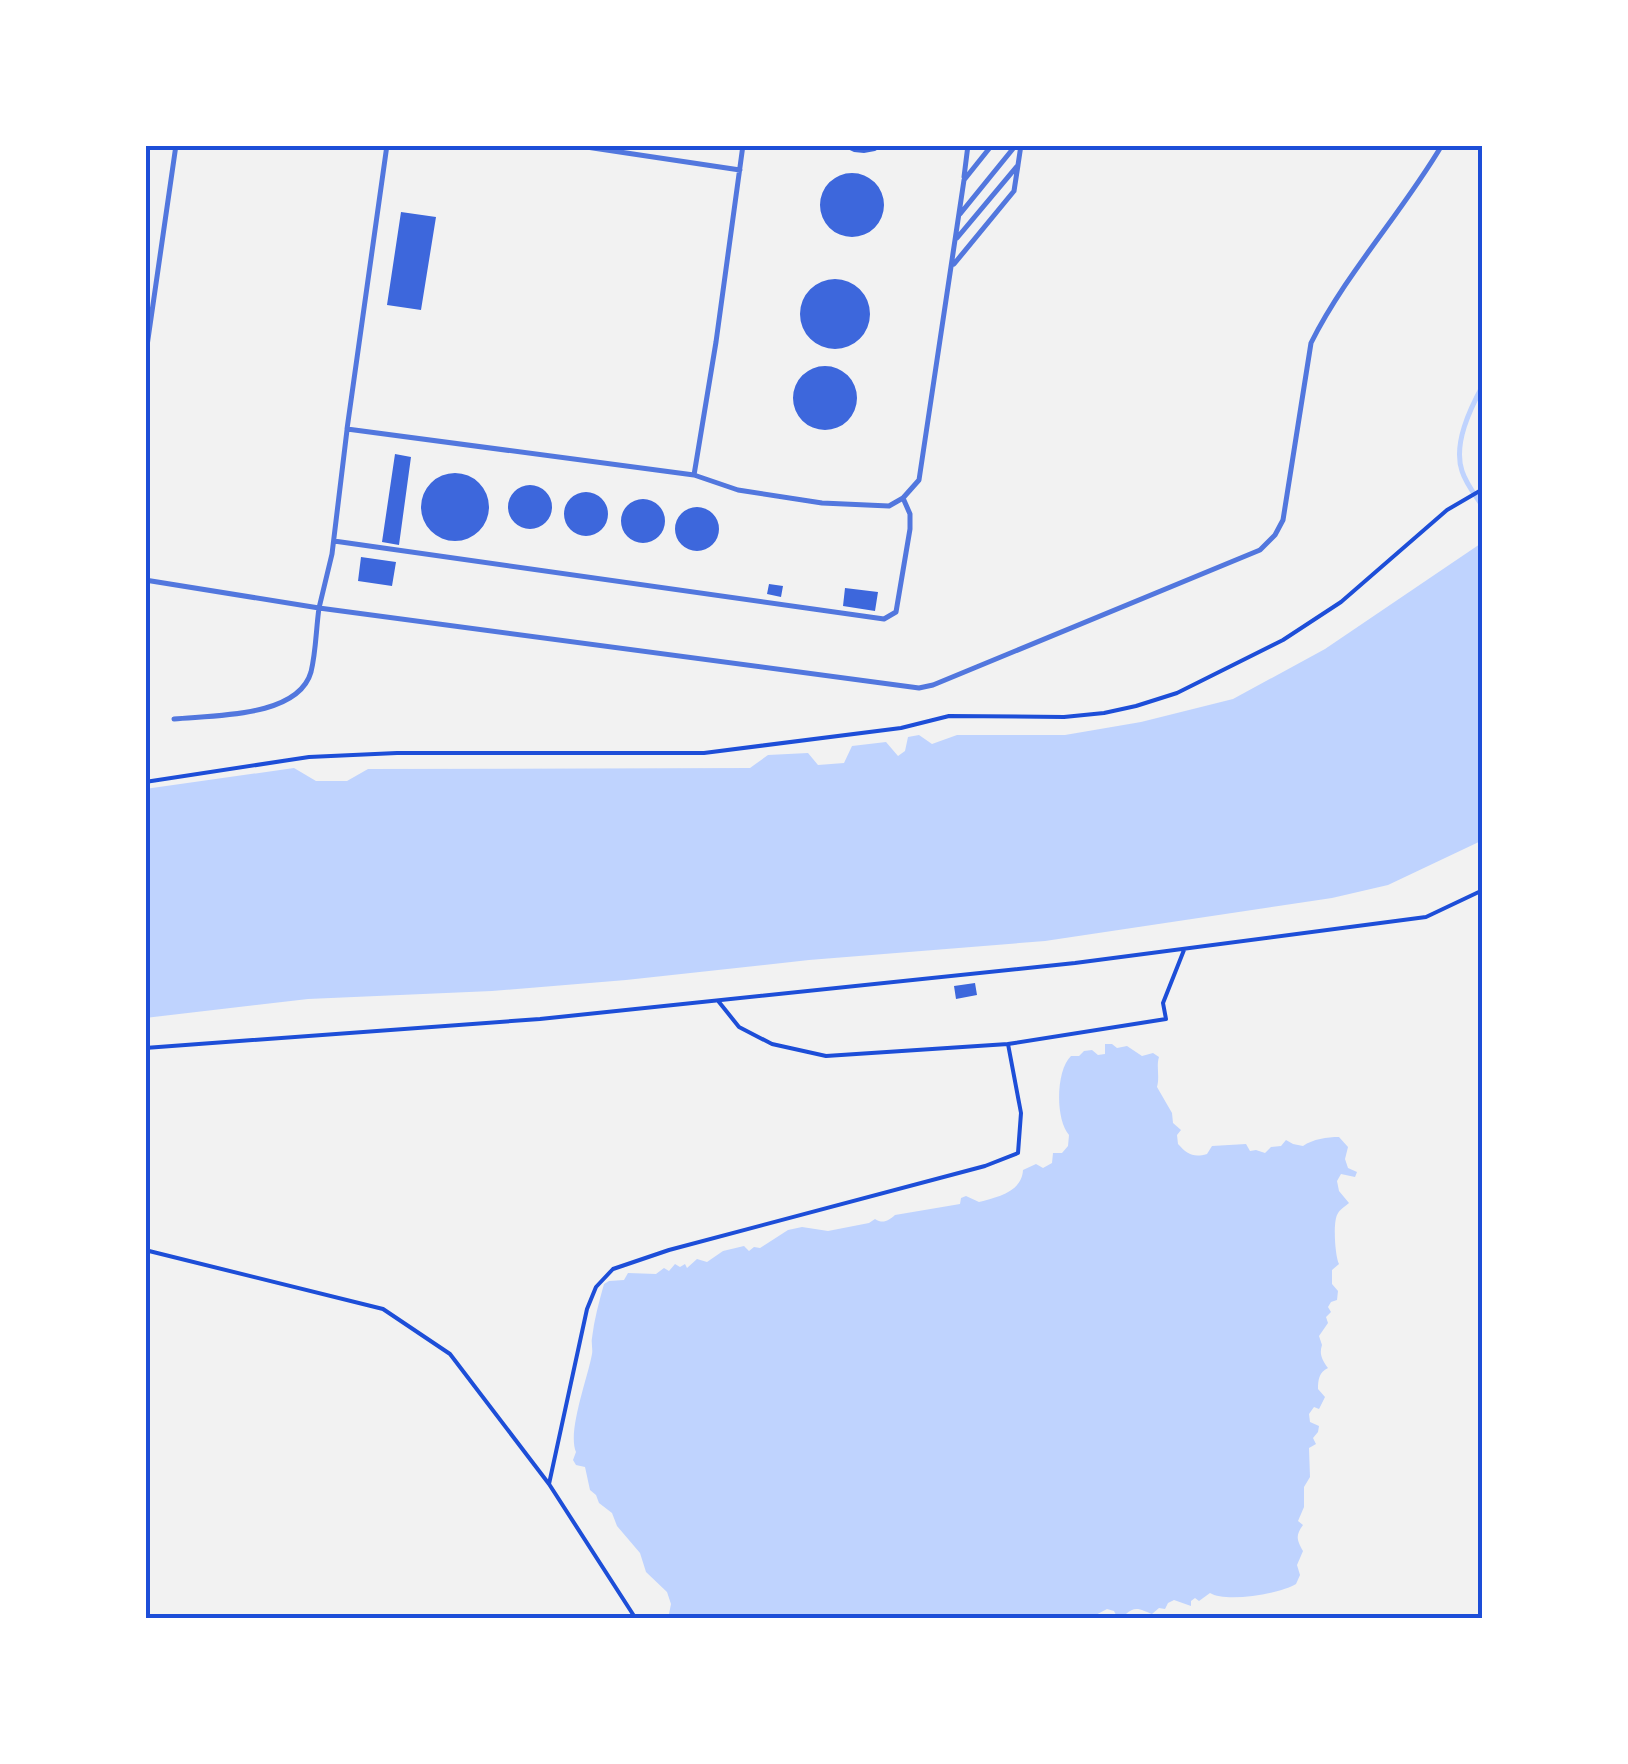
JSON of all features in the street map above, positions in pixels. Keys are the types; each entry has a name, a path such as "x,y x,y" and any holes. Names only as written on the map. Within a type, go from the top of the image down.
{"lane":[{"path":"145,360 176,145"},
{"path":"174,719 263,710 302,689 310,675 334,541 387,145"},
{"path":"572,145 740,170"},
{"path":"694,475 743,145"},
{"path":"347,429 694,475 738,490 822,503 889,506 919,480 968,145"},
{"path":"964,180 992,145"},
{"path":"958,216 1018,145"},
{"path":"952,267 1014,191 1018,145"},
{"path":"145,580 319,608 920,688 932,686 1260,550 1274,536 1283,520 1310,343 1442,145"},
{"path":"956,240 1018,164"},
{"path":"334,541 884,619 896,612 910,529 910,514 902,498"}],"path":[{"path":"145,782 310,756 704,754 901,728 949,716 1064,717 1104,713 1177,693 1283,640 1341,602 1425,528 1483,489"},
{"path":"145,1048 540,1019 1076,963 1426,917 1483,890"},
{"path":"719,1002 739,1027 772,1044 826,1056 1008,1044 1166,1018 1163,1003 1184,949"},
{"path":"549,1484 587,1309 596,1287 613,1269 669,1250 985,1166 1018,1153 1021,1112 1008,1044"},
{"path":"145,1250 383,1309 450,1354 549,1484 636,1619"}],"water":[{"path":"1483,542 1483,840 1388,885 1332,898 1045,941 492,991 308,999 145,1018 145,789 294,768 316,781 347,781 368,769 750,768 768,755 808,753 818,765 844,763 852,746 886,742 898,756 905,751 908,737 919,735 932,744 957,735 1065,735 1141,722 1233,699 1325,649"},
{"path":"1105,1044 1127,1046 1142,1056 1153,1053 1159,1057 1157,1087 1172,1113 1173,1123 1181,1130 1178,1144 1191,1154 1207,1154 1212,1146 1246,1144 1250,1151 1265,1153 1286,1140 1303,1146 1339,1137 1348,1147 1348,1168 1357,1172 1355,1177 1341,1174 1337,1181 1339,1191 1349,1203 1336,1219 1339,1264 1332,1270 1332,1284 1338,1291 1337,1300 1328,1307 1328,1323 1319,1336 1328,1368 1318,1382 1325,1397 1319,1409 1314,1407 1309,1414 1310,1422 1319,1426 1313,1438 1316,1444 1309,1448 1310,1477 1304,1487 1304,1507 1298,1521 1303,1525 1298,1538 1303,1551 1296,1584 1253,1596 1210,1593 1199,1601 1195,1598 1191,1606 1174,1600 1152,1614 1136,1609 1116,1615 1107,1609 1088,1619 1073,1614 1066,1619 668,1619 671,1604 667,1592 646,1572 640,1553 590,1490 585,1467 573,1460 576,1418 604,1284 624,1280 628,1273 656,1274 664,1268 669,1271 675,1264 685,1264 687,1268 697,1259 707,1262 723,1251 744,1246 749,1251 760,1248 788,1230 802,1227 828,1231 960,1204 966,1196 979,1202 1007,1192 1018,1184 1023,1170 1036,1164 1043,1168 1052,1163 1053,1153 1062,1153 1068,1146 1069,1135 1060,1107 1062,1072 1071,1056 1092,1050 1098,1055 1105,1054"}],"building":[{"path":"839,145 886,145 864,153"},
{"path":"852,173 875,182 884,205 875,228 852,237 829,228 820,205 829,182"},
{"path":"401,212 436,217 421,310 387,305"},
{"path":"835,279 860,289 870,314 860,339 835,349 810,339 800,314 810,289"},
{"path":"825,366 848,375 857,398 848,421 825,430 802,421 793,398 802,375"},
{"path":"395,454 411,457 399,545 382,542"},
{"path":"455,473 479,483 489,507 479,531 455,541 431,531 421,507 431,483"},
{"path":"530,485 546,491 552,507 546,523 530,529 514,523 508,507 514,491"},
{"path":"586,492 602,498 608,514 602,530 586,536 570,530 564,514 570,498"},
{"path":"643,499 659,505 665,521 659,537 643,543 627,537 621,521 627,505"},
{"path":"697,507 713,513 719,529 713,545 697,551 681,545 675,529 681,513"},
{"path":"361,557 396,562 392,586 358,581"},
{"path":"769,584 783,586 781,597 767,594"},
{"path":"845,588 878,592 875,611 843,606"},
{"path":"975,983 977,995 956,999 954,986"}],"waterway":[{"path":"1483,385 1468,416 1460,450 1464,476 1483,507"}]}
